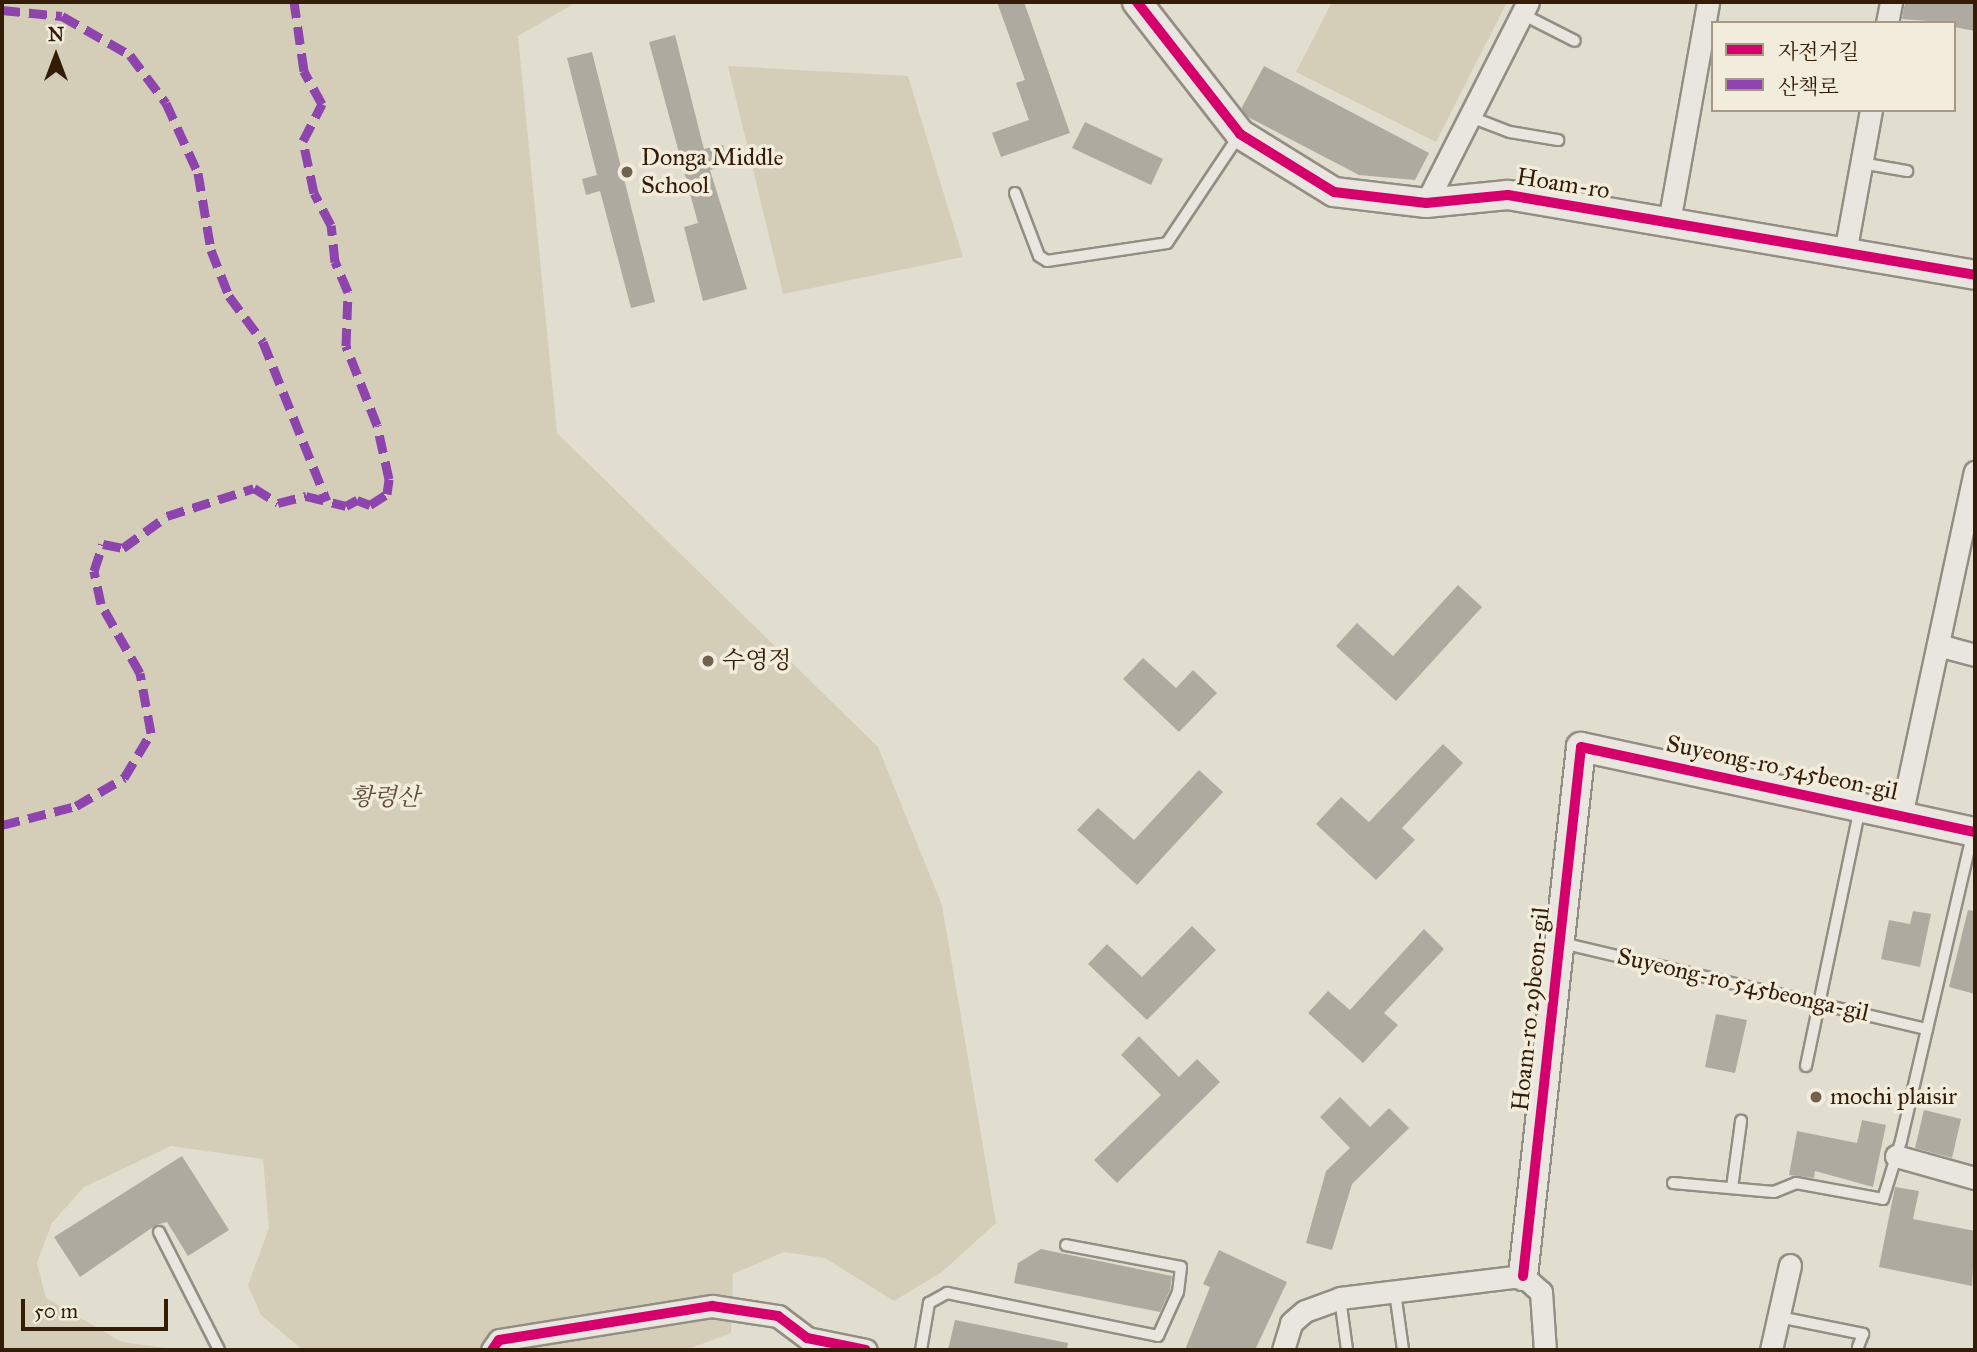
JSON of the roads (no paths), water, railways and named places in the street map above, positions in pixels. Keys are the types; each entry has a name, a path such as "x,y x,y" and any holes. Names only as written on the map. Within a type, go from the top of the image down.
{"street":[{"name":"Hoam-ro","path":"1138,2 1240,134 1334,192 1426,203 1508,195 1975,275"},
{"path":"1669,222 1707,40 1707,2"},
{"path":"1887,21 1891,2"},
{"path":"1426,203 1525,8"},
{"path":"1844,253 1871,112"},
{"path":"1901,816 1975,472"},
{"path":"1938,645 1975,655"},
{"name":"Suyeong-ro 545beon-gil","path":"1581,747 1974,831"},
{"name":"Hoam-ro 29beon-gil","path":"1523,1276 1581,747"},
{"path":"1896,1156 1975,1178"},
{"path":"1771,1350 1790,1265"},
{"path":"1283,1350 1292,1323 1305,1311 1340,1298 1523,1276 1541,1292 1545,1350"},
{"path":"492,1350 499,1340 712,1307 778,1316 807,1338 866,1350"}],"lane":[{"path":"1525,8 1574,41"},
{"path":"1468,116 1510,132 1558,141"},
{"path":"1015,193 1039,256 1047,261 1167,243 1240,134"},
{"path":"1861,163 1907,171"},
{"name":"Suyeong-ro 545beon-gil","path":"1806,1066 1860,807"},
{"path":"1673,1183 1774,1192 1796,1183 1883,1199 1896,1156 1974,831"},
{"name":"Suyeong-ro 545beonga-gil","path":"1559,942 1927,1029"},
{"path":"1732,1188 1741,1121"},
{"path":"159,1232 219,1350"},
{"path":"920,1350 929,1303 947,1293 1158,1336 1178,1292 1181,1267 1066,1245"},
{"path":"1395,1292 1403,1350"},
{"path":"1340,1298 1347,1350"},
{"path":"1779,1317 1863,1334 1858,1347"}],"place":[{"name":"Donga Middle School","path":"627,172"},
{"name":"수영정","path":"708,661"},
{"name":"mochi plaisir","path":"1816,1097"}],"park label":[{"name":"황령산","path":"385,798"}]}
